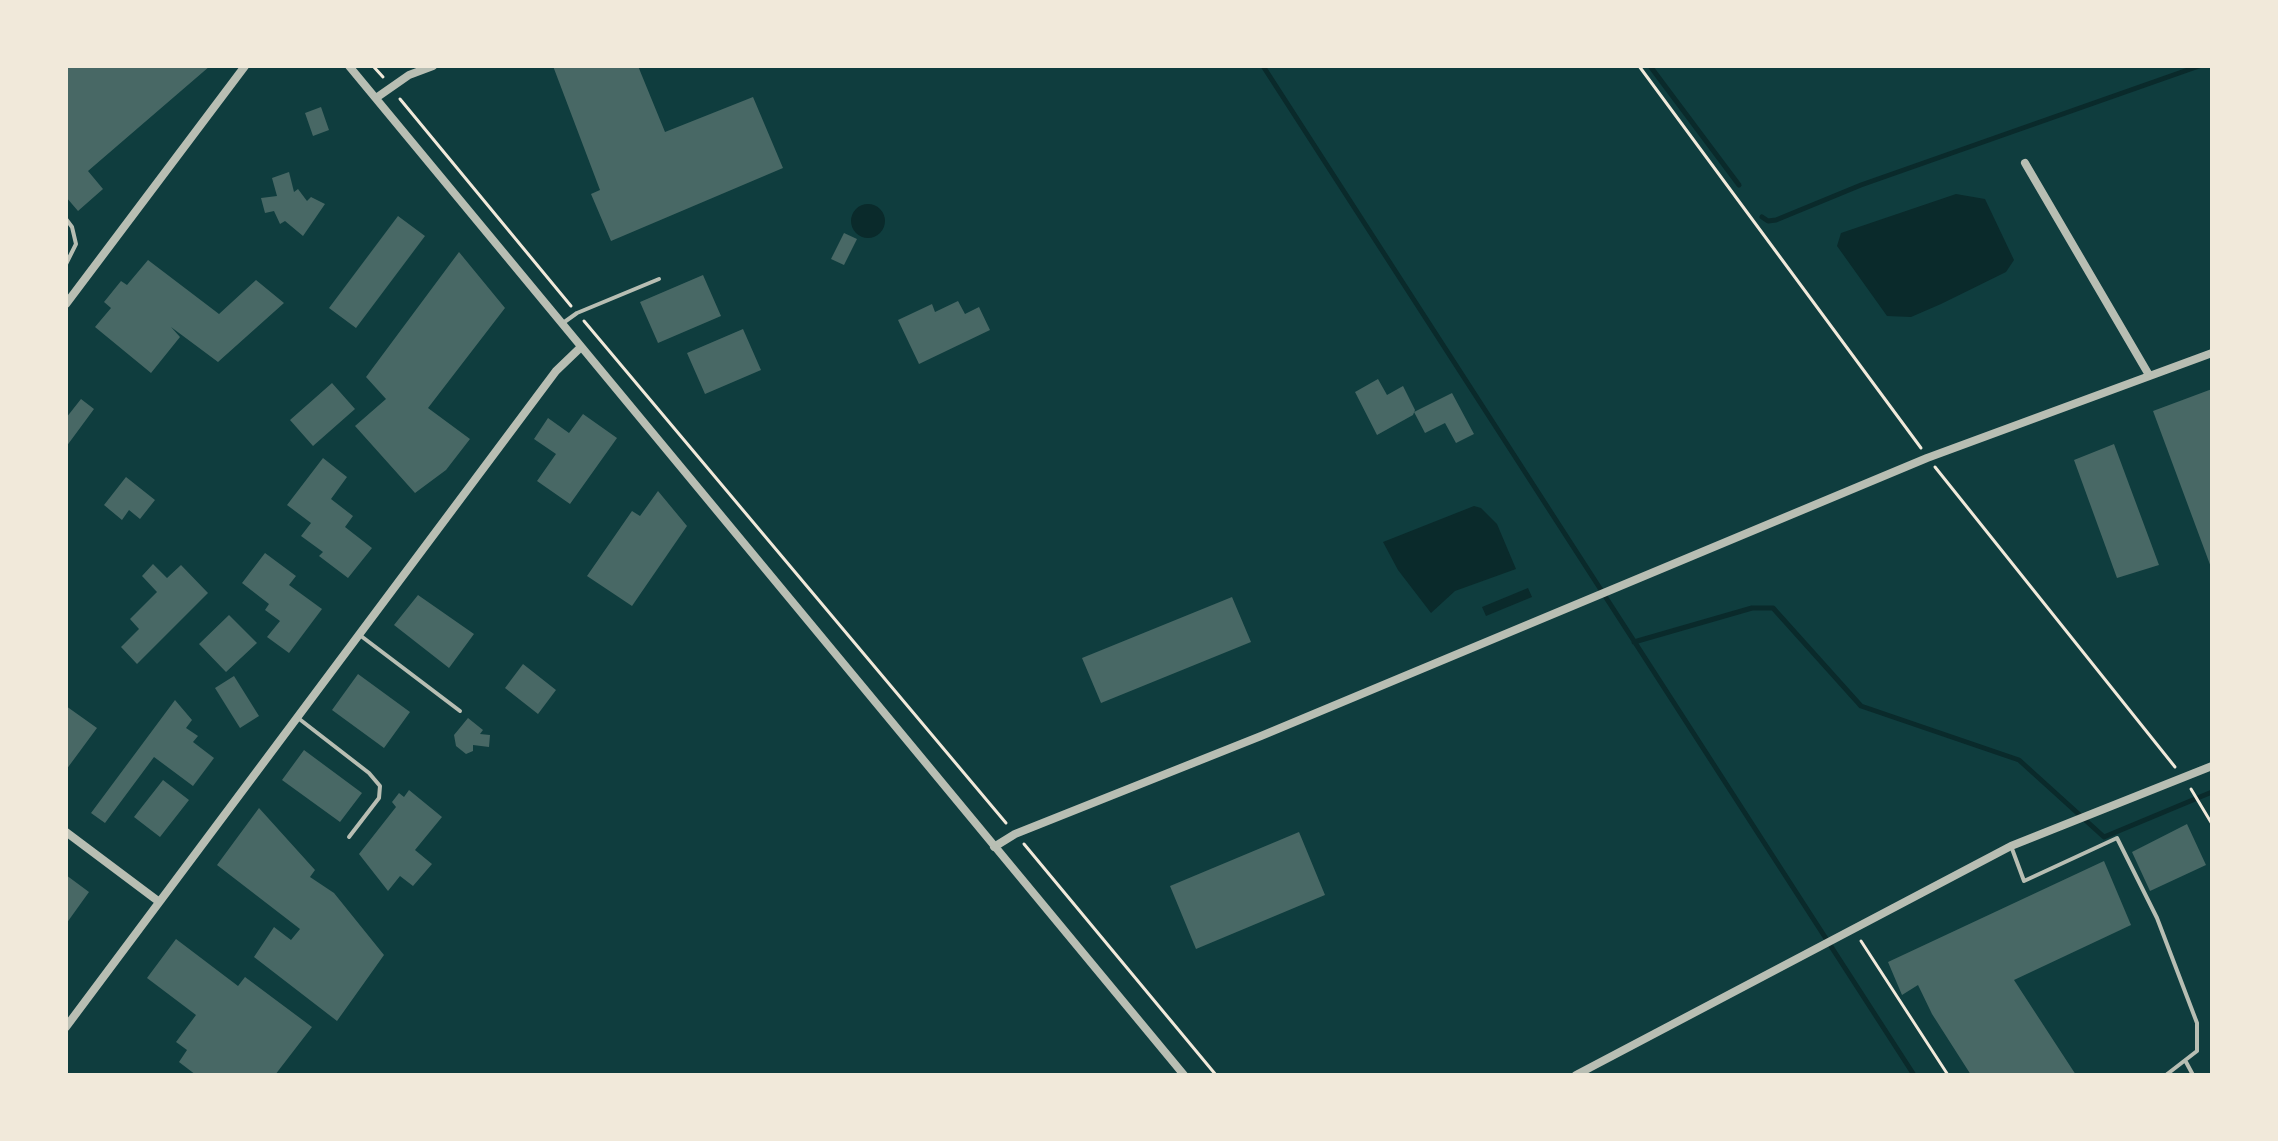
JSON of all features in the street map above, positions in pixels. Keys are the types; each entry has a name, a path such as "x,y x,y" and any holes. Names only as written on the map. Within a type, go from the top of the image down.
{"street":[{"path":"66,304 245,66"},
{"path":"349,66 1184,1075"},
{"path":"376,98 433,66"},
{"path":"2025,163 2149,375"},
{"path":"66,1027 556,371 581,347"},
{"path":"994,847 1015,834 1135,788 1927,458 2212,353"},
{"path":"1576,1075 2011,846 2212,766"},
{"path":"66,832 158,901"}],"lane":[{"path":"66,219 72,227 76,244 66,264"},
{"path":"562,324 577,313 659,279"},
{"path":"359,634 460,711"},
{"path":"296,717 369,773 380,786 379,798 349,837"},
{"path":"2011,846 2024,881 2117,838 2157,918 2197,1023 2197,1051 2166,1075"},
{"path":"2186,1062 2193,1075"}],"path":[{"path":"373,66 1216,1075"},
{"path":"1639,66 1927,458 2184,778 2212,824"},
{"path":"1853,928 1948,1075"}],"water":[{"path":"1956,194 1985,199 2014,260 2006,272 1941,304 1911,317 1887,316 1837,246 1841,233"},
{"path":"868,204 880,209 885,221 880,233 868,238 856,233 851,221 856,209"},
{"path":"1474,506 1481,508 1497,524 1516,569 1455,591 1431,613 1398,570 1383,542"},
{"path":"1528,588 1532,597 1486,616 1482,607"}],"building":[{"path":"66,66 210,66 88,171 103,189 78,211 66,197"},
{"path":"553,66 638,66 665,132 753,97 783,168 611,241 591,194 600,190"},
{"path":"321,107 329,130 313,136 305,113"},
{"path":"289,172 294,192 298,189 307,201 311,197 325,204 303,236 285,221 280,224 274,211 265,213 261,198 277,196 272,178"},
{"path":"398,216 425,236 356,328 329,308"},
{"path":"844,233 857,239 844,265 831,259"},
{"path":"459,252 505,308 428,408 470,439 446,470 415,493 355,426 386,399 366,377"},
{"path":"148,260 219,314 256,280 284,303 218,362 171,327 180,337 151,373 95,327 111,308 104,302 121,281 127,285"},
{"path":"703,275 721,316 658,343 640,302"},
{"path":"958,301 965,314 979,307 990,330 919,364 898,320 932,304 935,312"},
{"path":"743,329 761,370 705,394 687,353"},
{"path":"1378,379 1387,395 1403,386 1415,410 1413,415 1377,435 1355,392"},
{"path":"332,383 355,409 313,446 290,420"},
{"path":"2212,389 2212,570 2153,411"},
{"path":"1452,393 1474,434 1456,443 1445,423 1425,433 1414,412"},
{"path":"81,399 94,409 66,447 66,418"},
{"path":"583,414 617,438 570,504 537,481 556,454 534,439 548,418 569,433"},
{"path":"2114,444 2159,565 2117,578 2074,460"},
{"path":"323,458 347,477 331,499 353,516 345,527 372,548 348,578 319,556 323,552 301,536 311,523 287,505"},
{"path":"126,477 155,500 140,519 129,510 122,520 104,505"},
{"path":"658,491 687,526 632,606 587,576 632,511 640,516"},
{"path":"265,553 296,576 289,585 322,609 289,653 267,637 280,621 265,610 269,604 242,583"},
{"path":"153,564 167,578 181,565 208,593 137,664 121,647 139,629 130,619 157,592 142,576"},
{"path":"418,595 474,634 449,668 394,625"},
{"path":"1232,597 1251,642 1101,703 1082,658"},
{"path":"229,615 257,643 226,672 199,644"},
{"path":"523,664 556,690 538,714 505,688"},
{"path":"358,674 410,712 384,748 332,710"},
{"path":"234,676 259,716 240,728 215,688"},
{"path":"175,700 192,720 186,728 198,736 193,742 214,758 193,786 154,757 105,823 91,813"},
{"path":"66,706 97,728 66,770"},
{"path":"468,718 483,730 480,734 490,735 489,747 473,745 473,751 466,754 456,746 454,735"},
{"path":"304,750 362,793 340,822 282,780"},
{"path":"163,780 189,800 160,837 134,817"},
{"path":"409,790 442,817 415,850 432,864 413,886 400,876 388,891 359,854 396,807 392,802 399,793 404,797"},
{"path":"259,808 315,870 310,877 334,893 384,955 337,1021 254,957 274,927 291,940 300,929 217,865"},
{"path":"2187,824 2206,865 2150,891 2132,852"},
{"path":"1299,832 1325,895 1196,949 1170,886"},
{"path":"2104,861 2131,925 2014,980 2076,1075 1971,1075 1932,1014 1918,985 1902,995 1888,962"},
{"path":"66,875 89,892 66,924"},
{"path":"176,939 238,986 245,977 312,1027 275,1075 196,1075 179,1062 187,1050 176,1042 196,1015 147,978"}],"waterway":[{"path":"1263,66 1914,1075"},
{"path":"1650,66 1739,185"},
{"path":"1762,217 1768,221 1776,220 1861,185 2199,66"},
{"path":"1634,642 1752,608 1773,608 1861,706 2019,760 2104,837 2212,792"}]}
